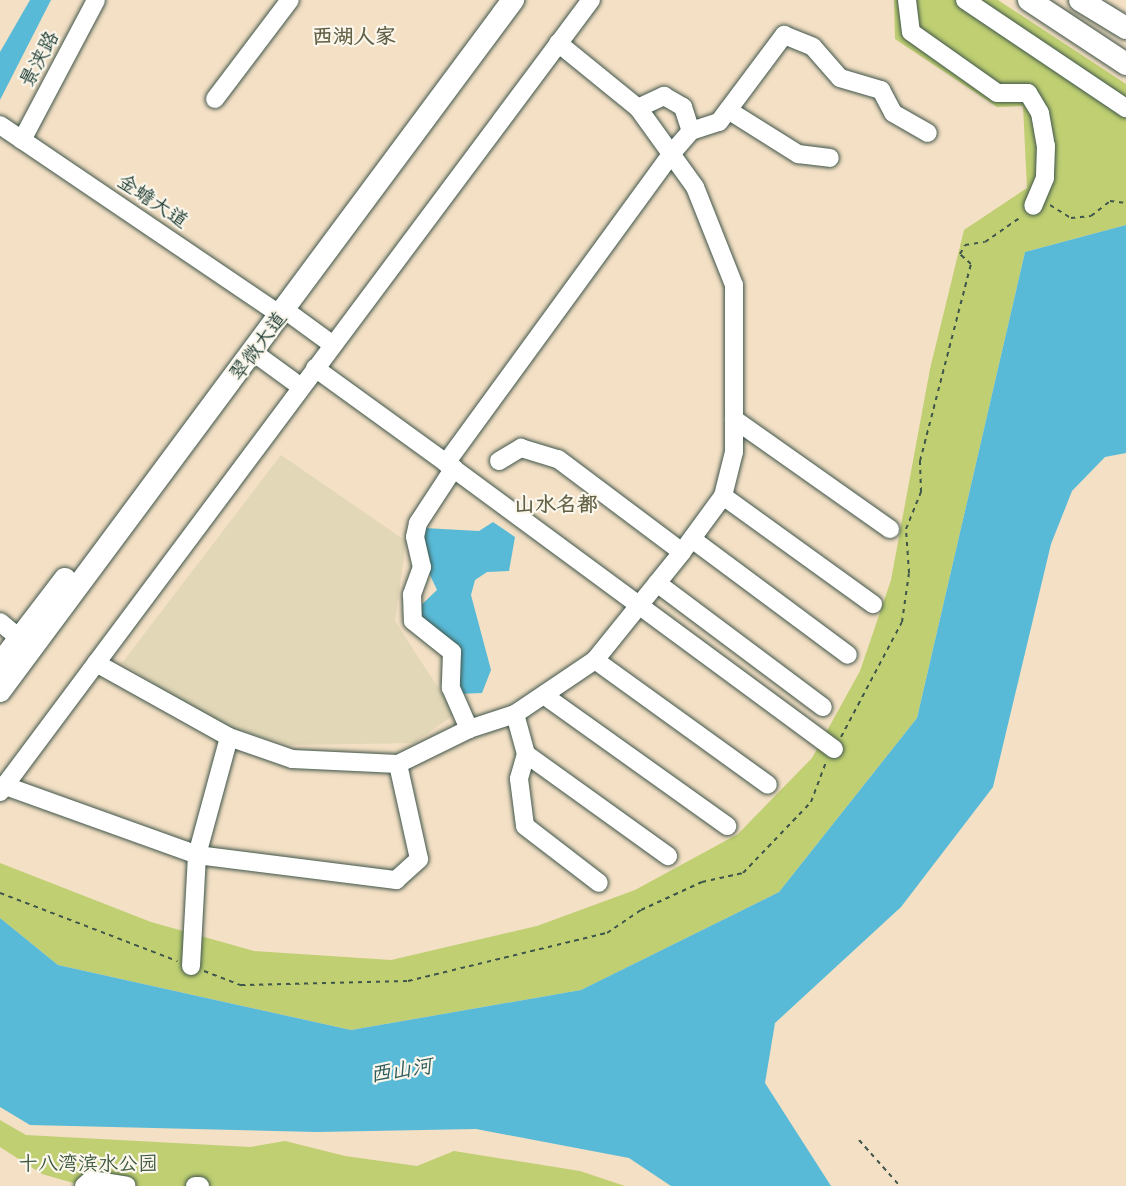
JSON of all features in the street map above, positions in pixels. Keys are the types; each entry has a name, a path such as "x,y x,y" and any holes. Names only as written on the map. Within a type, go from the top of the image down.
{"main road":[{"name":"翠微大道","path":"0,691 253,352 279,311 496,0"},
{"name":"翠微大道","path":"0,664 279,311 513,0"},
{"path":"1029,0 1126,64"},
{"path":"1080,0 1126,28"}],"street":[{"name":"景浃路","path":"22,140 96,0"},
{"path":"215,99 290,0"},
{"path":"398,764 419,859 396,880 197,855 2,788 591,0"},
{"path":"907,0 911,32 997,93 1028,93 1040,113 1046,146 1045,178 1033,206"},
{"path":"965,0 1126,108"},
{"path":"469,729 451,688 452,652 413,621 412,595 422,567 415,537 418,523 450,466 671,154 691,130 718,122 784,34 813,47 840,78 881,90 893,113 928,133"},
{"path":"96,663 229,736 292,759 398,764 469,729 515,714 545,696 595,660 687,545 723,496 734,452 734,285 695,187 638,108 558,43"},
{"path":"638,108 664,96 683,107 691,130"},
{"path":"728,110 798,154 830,158"},
{"name":"金蟾大道","path":"0,125 333,345"},
{"path":"253,352 302,387"},
{"path":"315,368 834,749"},
{"path":"734,419 890,529"},
{"path":"499,461 521,448 558,459 848,655"},
{"path":"723,496 873,604"},
{"path":"657,583 823,707"},
{"path":"0,622 19,638"},
{"path":"595,660 768,785"},
{"path":"545,696 727,826"},
{"path":"515,714 526,754 519,779 525,826 599,883"},
{"path":"190,966 197,855 229,736"},
{"path":"526,754 668,856"},
{"path":"84,1186 91,1180 128,1186"},
{"path":"195,1186 200,1186"}],"path":[{"path":"0,893 241,985 408,981 607,933 641,910 702,882 743,873 811,802 821,770 902,622 909,573 906,529 921,492 920,461 971,264 960,254 965,245 985,242 1006,230 1033,206 1053,205 1071,218 1091,216 1110,201 1126,203"},
{"path":"859,1140 900,1186"}],"shaded area":[{"path":"281,455 406,541 395,621 455,714 414,743 291,745 216,724 122,663"}],"green space":[{"path":"894,0 998,0 1126,84 1126,225 1025,252 917,718 779,892 581,990 351,1030 58,965 0,918 0,863 151,922 254,951 391,960 537,926 635,890 738,834 812,758 860,671 891,580 930,369 964,230 1027,188 1023,106 997,107 895,39"},
{"name":"十八湾滨水公园","path":"0,1120 26,1135 250,1147 285,1141 345,1156 417,1166 454,1151 580,1171 625,1186 84,1186 42,1174 0,1147"}],"water":[{"path":"30,0 51,0 0,100 0,52"},
{"name":"西山河","path":"1126,225 1126,453 1105,457 1072,491 1051,544 993,787 901,907 775,1023 765,1083 831,1186 671,1186 629,1158 476,1129 317,1132 30,1125 0,1107 0,918 58,965 351,1030 581,990 779,892 917,718 1025,252"},
{"path":"493,522 515,537 509,571 487,572 475,580 471,595 491,670 482,693 458,694 450,657 434,648 418,608 437,590 423,560 424,528 479,531"}],"district":[{"name":"西湖人家","path":"354,36"},
{"name":"山水名都","path":"556,504"}]}
